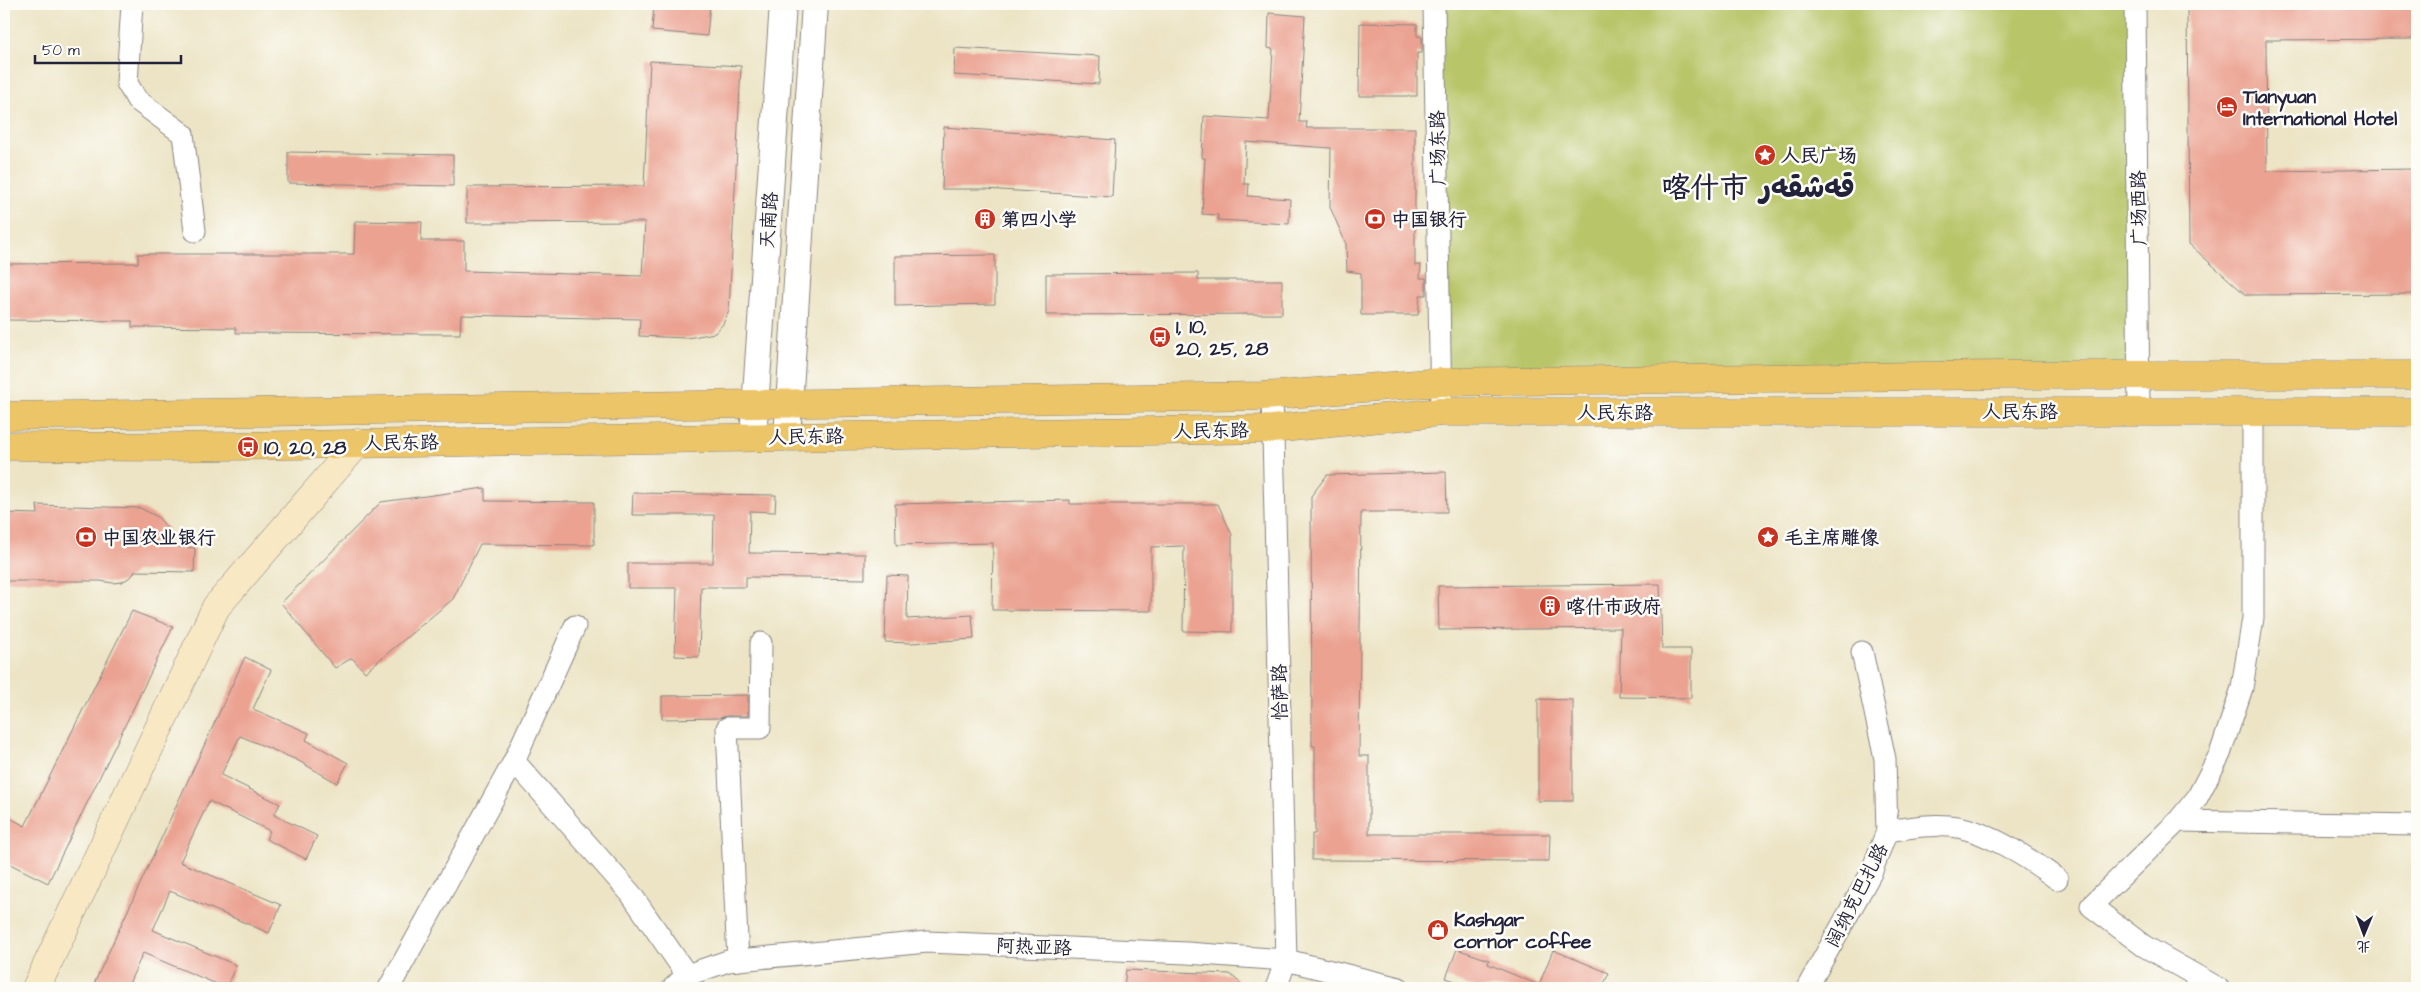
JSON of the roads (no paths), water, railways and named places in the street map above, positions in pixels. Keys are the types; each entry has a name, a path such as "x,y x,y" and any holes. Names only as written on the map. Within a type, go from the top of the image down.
{"main road":[{"name":"人民东路","path":"4,416 1272,395 1440,382 2140,374 2417,375"},
{"name":"人民东路","path":"4,446 167,447 1272,429 1441,412 2417,412"},
{"path":"36,988 216,607 358,443"}],"street":[{"path":"132,4 127,83 137,100 183,134 195,231"},
{"name":"天南路","path":"753,437 783,4"},
{"name":"天南路","path":"787,436 787,404 815,4"},
{"name":"广场东路","path":"1434,4 1441,412"},
{"name":"广场西路","path":"2135,4 2139,412"},
{"name":"恰萨路","path":"1272,395 1286,960 1276,988"},
{"path":"2218,988 2144,946 2092,906 2178,821 2197,798 2220,754 2242,688 2254,618 2252,412"},
{"path":"389,988 514,761 575,626"},
{"path":"738,960 727,728 760,728 761,643"},
{"path":"1862,652 1885,759 1887,831"},
{"path":"514,761 631,894 680,982"},
{"path":"2178,821 2417,825"},
{"name":"阔纳克巴扎路","path":"1807,988 1871,873 1887,831 1920,826 1951,826 1985,836 2032,860 2056,879"},
{"name":"阿热亚路","path":"680,982 728,961 928,942 1187,953 1286,960 1399,988"}],"place":[{"name":"Tianyuan International Hotel","path":"2227,107"},
{"name":"人民广场","path":"1765,155"},
{"name":"第四小学","path":"985,219"},
{"name":"中国银行","path":"1375,219"},
{"name":"1, 10, 20, 25, 28","path":"1160,337"},
{"name":"10, 20, 28","path":"248,447"},
{"name":"中国农业银行","path":"86,537"},
{"name":"毛主席雕像","path":"1768,537"},
{"name":"喀什市政府","path":"1550,606"},
{"name":"Kashgar cornor coffee","path":"1438,930"}],"district":[{"name":"喀什市 قەشقەر","path":"1758,187"}]}
